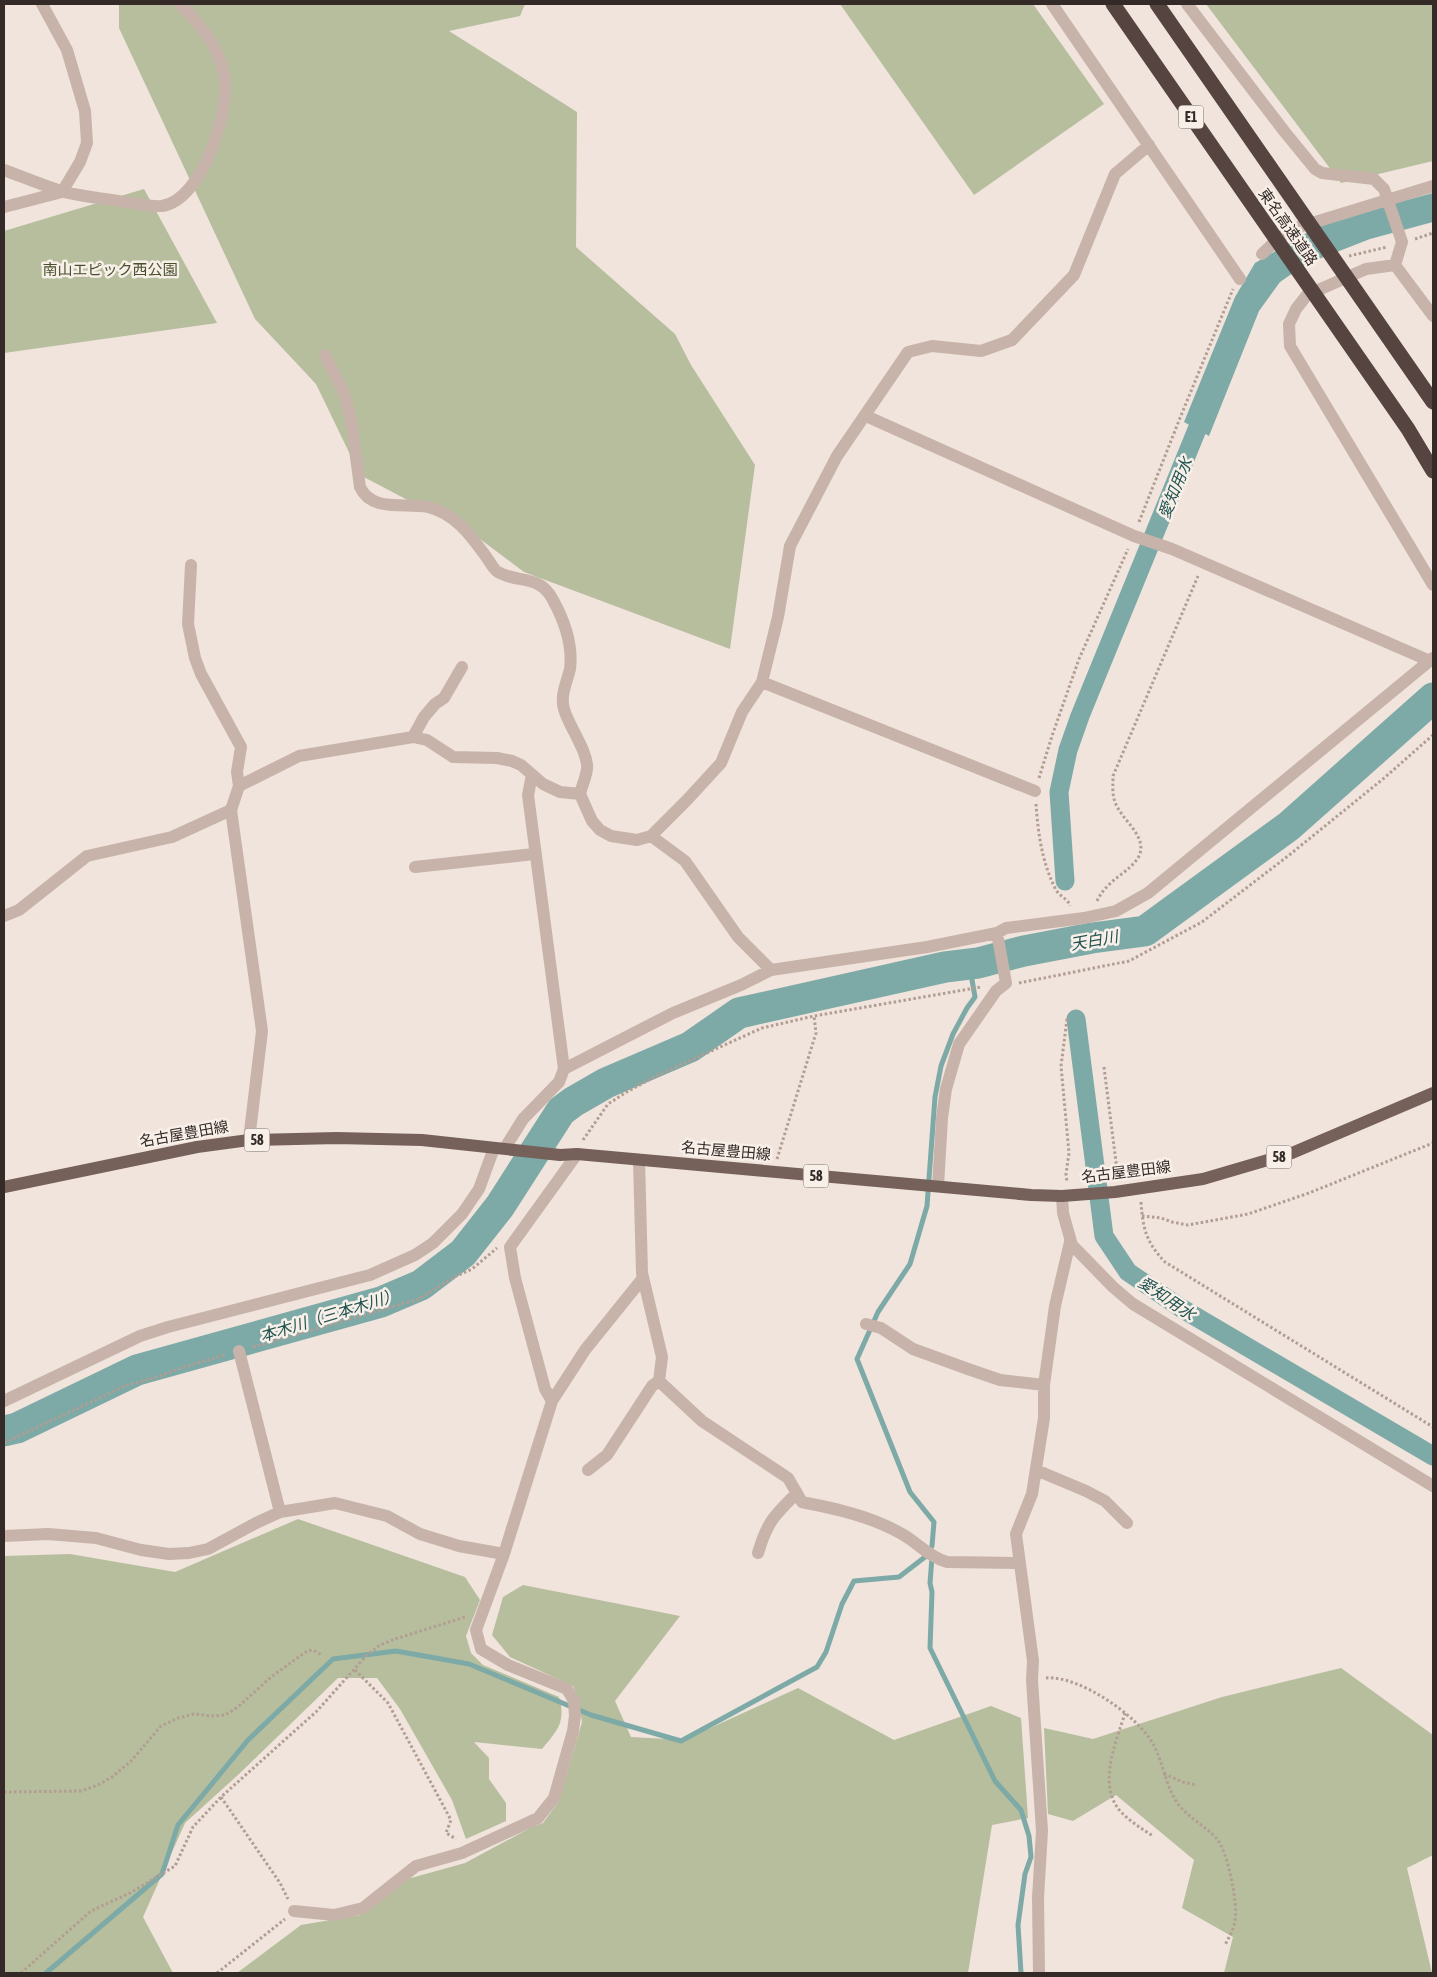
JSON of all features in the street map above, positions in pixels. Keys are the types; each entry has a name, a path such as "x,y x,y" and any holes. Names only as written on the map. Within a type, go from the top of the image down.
{"highway":[{"name":"東名高速道路","path":"1113,4 1408,429 1433,471"},
{"name":"東名高速道路","path":"1157,4 1433,402"}],"main road":[{"name":"名古屋豊田線","path":"4,1187 197,1147 250,1140 337,1138 403,1140 504,1148 560,1155 577,1154 1068,1196 1118,1191 1204,1178 1292,1153 1433,1093"}],"street":[{"path":"4,206 62,192 80,162 87,142 85,111 67,50 42,4"},
{"path":"4,170 62,192 162,206 176,201 188,190 200,175 221,123 226,90 224,73 213,42 180,4"},
{"path":"1052,4 1240,279"},
{"path":"1187,4 1315,169 1322,173 1374,179 1384,189 1402,242 1395,264"},
{"path":"325,355 344,394 351,420 360,487 364,495 381,504 428,507 445,514 465,528 497,572 542,585 552,597 569,638 570,667 563,693 564,709 579,740 588,767 580,794 592,821 600,830 611,836 638,840 651,836 722,763 742,712 762,682 778,617 790,546 837,456 908,352 932,346 982,351 1012,340 1074,275 1116,174 1149,145"},
{"path":"1262,254 1280,237 1299,226 1433,186"},
{"path":"1395,264 1433,316"},
{"path":"1395,264 1366,269 1306,295 1296,309 1289,324 1290,346 1433,585"},
{"path":"564,1070 672,1013 741,985 771,970 927,947 997,933 1006,928 1096,916 1116,911 1148,893 1431,660 1172,549 1134,536 866,416"},
{"path":"191,565 188,624 191,644 201,674 241,746 237,772 239,786 231,810 262,1031 250,1140"},
{"path":"413,737 424,717 435,704 444,698 462,667"},
{"path":"762,682 1036,791"},
{"path":"239,786 299,756 413,737 427,740 453,757 512,760 521,765 543,784 560,792 580,794"},
{"path":"4,1401 140,1336 168,1327 370,1275 415,1255 434,1243 462,1214 523,1119 559,1082 564,1070 534,854 528,795 532,775"},
{"path":"4,916 20,910 87,856 172,837 231,810"},
{"path":"651,836 684,861 738,938 771,970"},
{"path":"415,867 534,854"},
{"path":"938,1186 942,1118 946,1088 959,1044 996,991 1006,983 997,933"},
{"path":"552,1401 545,1389 510,1253 512,1243 577,1154"},
{"path":"588,1470 607,1455 652,1386 659,1381 662,1357 643,1278 639,1160"},
{"path":"1068,1196 1063,1212 1072,1245 1113,1287 1133,1304 1433,1486"},
{"path":"1038,1973 1038,1898 1042,1831 1032,1661 1026,1601 1016,1534 1032,1494 1044,1418 1044,1385 1055,1306 1070,1242 1072,1245"},
{"path":"294,1912 334,1915 363,1908 416,1866 462,1853 538,1818 554,1798 573,1731 574,1701 567,1689 508,1666 481,1649 476,1630 504,1554 552,1401 585,1350 643,1278"},
{"path":"866,1324 881,1328 913,1349 1000,1380 1044,1385"},
{"path":"239,1350 280,1512"},
{"path":"659,1381 702,1420 788,1478 802,1502 860,1514 903,1534 931,1555 947,1562 1019,1564"},
{"path":"1036,1470 1086,1491 1105,1502 1127,1523"},
{"path":"758,1553 765,1531 771,1520 797,1493"},
{"path":"4,1536 48,1534 96,1538 141,1550 168,1554 189,1553 208,1549 280,1512 335,1503 387,1516 420,1534 459,1546 504,1554"}],"path":[{"path":"1073,919 1070,902 1056,891 1038,838 1036,791 1052,736 1079,659 1134,536 1232,291 1240,279"},
{"path":"1096,916 1095,904 1101,891 1133,864 1139,855 1141,844 1139,835 1127,824 1115,804 1112,794 1113,776 1204,563"},
{"path":"1006,983 1020,984 1129,961 1202,922 1383,780 1433,735"},
{"path":"577,1154 584,1136 608,1104 665,1072 762,1028 814,1016 980,986 996,991"},
{"path":"773,1172 816,1033 814,1016"},
{"path":"1067,1019 1061,1066 1069,1153 1066,1174 1068,1196"},
{"path":"1104,1067 1118,1191"},
{"path":"1142,1216 1188,1224 1248,1214 1309,1193 1433,1143"},
{"path":"1139,1188 1143,1228 1152,1248 1165,1262 1433,1428"},
{"path":"4,1444 127,1385 151,1380 184,1367 239,1350 419,1299 456,1276 472,1269 497,1248 512,1243"},
{"path":"21,1973 91,1911 130,1893 175,1866 193,1827 220,1797 317,1711 366,1656 380,1645 482,1612"},
{"path":"4,1792 81,1791 98,1786 112,1778 131,1761 161,1726 178,1718 194,1714 225,1715 238,1707 270,1677 307,1651 313,1650 322,1655"},
{"path":"355,1670 388,1703 451,1820 446,1833 472,1848"},
{"path":"1032,1680 1051,1678 1077,1684 1132,1718 1150,1739 1154,1745 1168,1788 1177,1803 1189,1817 1217,1839 1226,1853 1236,1919 1231,1934 1224,1945"},
{"path":"1125,1713 1115,1746 1108,1784 1112,1799 1121,1812 1153,1836"},
{"path":"1164,1774 1196,1785"},
{"path":"217,1973 294,1912 280,1883 220,1797"}],"green space":[{"path":"119,4 525,4 520,16 449,31 577,112 576,247 675,334 691,365 755,465 730,649 524,572 476,536 360,475 316,384 255,319 119,28"},
{"path":"840,4 1033,4 1104,104 974,195"},
{"path":"1206,4 1433,4 1433,161 1341,183"},
{"name":"南山エピック西公園","path":"144,189 217,323 4,353 4,231"},
{"path":"298,1519 465,1577 480,1600 466,1636 471,1653 483,1665 559,1697 562,1713 561,1719 556,1731 542,1749 474,1742 489,1758 489,1779 506,1803 506,1821 466,1839 452,1800 400,1709 377,1678 338,1678 239,1774 185,1823 143,1917 173,1973 4,1973 4,1556 70,1554 175,1572"},
{"path":"523,1585 680,1616 615,1701 631,1737 684,1740 798,1688 894,1740 991,1706 1021,1718 1028,1818 992,1825 968,1973 237,1973 301,1925 360,1915 404,1880 465,1863 543,1823 559,1801 582,1722 579,1701 573,1686 510,1657 492,1635 503,1597"},
{"path":"1341,1668 1433,1735 1433,1855 1407,1868 1432,1973 1224,1973 1233,1937 1182,1908 1194,1860 1116,1795 1073,1821 1048,1814 1044,1728 1093,1739 1222,1697"}],"water":[{"path":"1433,193 1433,222 1370,239 1306,264 1280,282 1259,311 1209,436 1184,422 1235,297 1255,263 1327,221"}],"waterway":[{"name":"愛知用水","path":"1065,881 1059,792 1068,750 1080,716 1207,405"},
{"name":"天白川","path":"4,1431 17,1428 137,1370 381,1302 421,1285 463,1253 500,1206 561,1111 606,1083 690,1047 739,1013 945,967 978,963 1024,951 1092,938 1145,931 1289,826 1433,698"},
{"path":"46,1973 162,1874 178,1825 248,1740 333,1659 396,1651 469,1664 591,1715 681,1741 817,1667 826,1652 842,1604 854,1581 899,1577 925,1557 932,1546 934,1522 910,1492 857,1359 878,1312 910,1264 927,1206 935,1097 941,1066 953,1034 975,997 971,964"},
{"name":"愛知用水","path":"1076,1019 1104,1236 1128,1272 1181,1308 1433,1456"},
{"path":"932,1557 930,1648 995,1781 1021,1810 1029,1836 1031,1857 1025,1874 1018,1925 1021,1973"}],"water label":[{"name":"本木川（三本木川）","path":"329,1315"}]}
